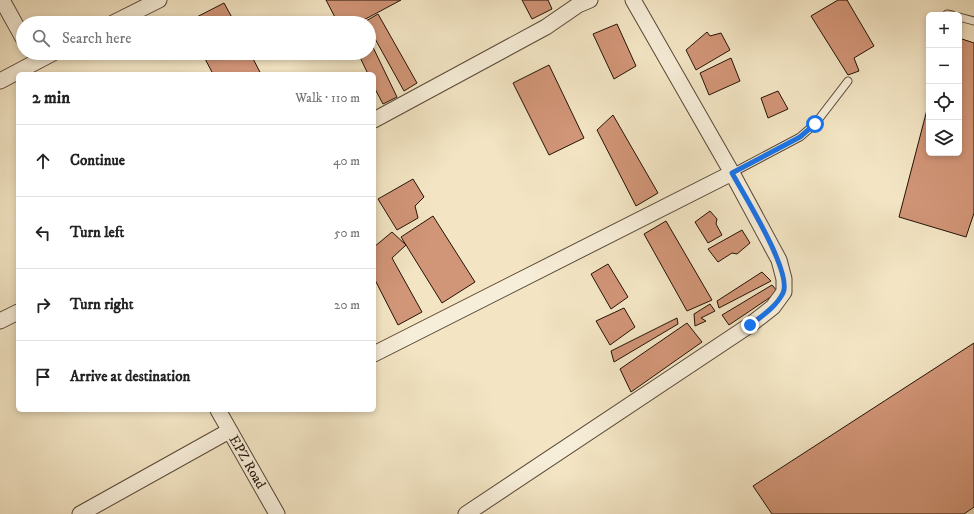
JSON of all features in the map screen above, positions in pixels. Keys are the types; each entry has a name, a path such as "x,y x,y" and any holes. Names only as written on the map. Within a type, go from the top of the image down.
{"street":[{"path":"2,0 16,25"},
{"path":"127,16 159,0"},
{"path":"376,119 546,27 578,5 590,0"},
{"path":"466,514 750,325 773,307 784,292 784,279 779,260 732,173 634,0"},
{"path":"18,72 36,63"},
{"path":"0,81 16,73"},
{"path":"376,353 732,173"},
{"path":"0,321 16,313"},
{"name":"EPZ Road","path":"219,412 277,514"},
{"path":"80,514 229,431"}],"lane":[{"path":"962,18 974,21"},
{"path":"732,173 800,137 815,124 848,81"}],"building":[{"path":"326,0 401,0 371,16 334,16"},
{"path":"522,0 548,0 552,9 532,19"},
{"path":"838,0 847,0 874,46 854,58 859,71 848,75 811,16"},
{"path":"224,3 231,16 199,16"},
{"path":"378,14 417,83 404,91 376,41 376,16 375,16"},
{"path":"617,24 636,66 614,79 593,34"},
{"path":"707,32 710,36 721,33 730,50 696,70 686,50"},
{"path":"962,39 974,43 974,213 966,237 899,217 926,114 926,156 962,156"},
{"path":"376,54 397,97 383,104 376,91 376,72 367,72 361,60 376,60"},
{"path":"731,58 740,81 709,95 700,73"},
{"path":"206,60 254,60 260,72 212,72"},
{"path":"549,65 584,138 549,155 513,83"},
{"path":"778,91 788,109 768,118 761,98"},
{"path":"613,115 658,193 636,206 597,130"},
{"path":"413,179 424,197 415,206 418,218 397,230 378,199"},
{"path":"710,211 717,219 716,224 722,235 708,243 695,222"},
{"path":"433,216 475,282 442,303 401,237"},
{"path":"666,221 712,300 687,311 644,234"},
{"path":"742,230 750,243 737,254 732,253 718,262 708,249"},
{"path":"392,232 406,245 392,258 422,312 398,325 376,282 376,245"},
{"path":"608,264 628,297 611,309 591,274"},
{"path":"762,272 771,281 719,308 717,301"},
{"path":"772,285 778,292 729,325 722,315"},
{"path":"710,304 715,311 701,318 706,321 695,326 694,314"},
{"path":"624,308 635,327 610,345 596,321"},
{"path":"677,318 678,324 614,362 611,351"},
{"path":"687,323 702,342 631,392 620,369"},
{"path":"974,343 974,507 964,514 772,514 753,486"}],"route":[{"path":"750,325 773,307 784,292 784,279 779,260 732,173 800,137 815,124"}]}
